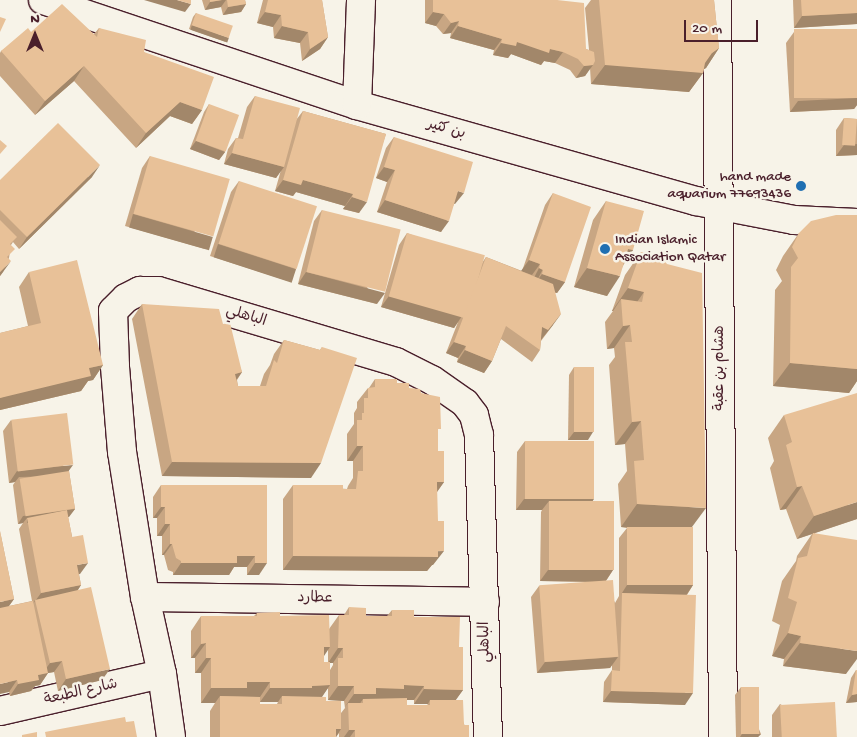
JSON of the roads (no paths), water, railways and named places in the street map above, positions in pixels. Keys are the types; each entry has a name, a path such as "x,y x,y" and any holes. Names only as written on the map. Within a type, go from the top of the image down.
{"street":[{"name":"بن كثير","path":"43,0 357,105 720,207 794,220 857,223"},
{"path":"357,105 361,0"},
{"name":"هشام بن عقبة","path":"717,0 723,737"},
{"name":"الباهلي","path":"171,737 162,674 144,597 122,452 113,311 126,298 140,291 158,291 396,362 432,380 466,403 474,415 480,435 488,737"},
{"name":"عطارد","path":"144,597 485,602"},
{"name":"شارع الطبعة","path":"0,711 162,674"}],"place":[{"name":"hand made aquarium 77693436","path":"801,186"},
{"name":"Indian Islamic Association Qatar","path":"605,249"}]}
